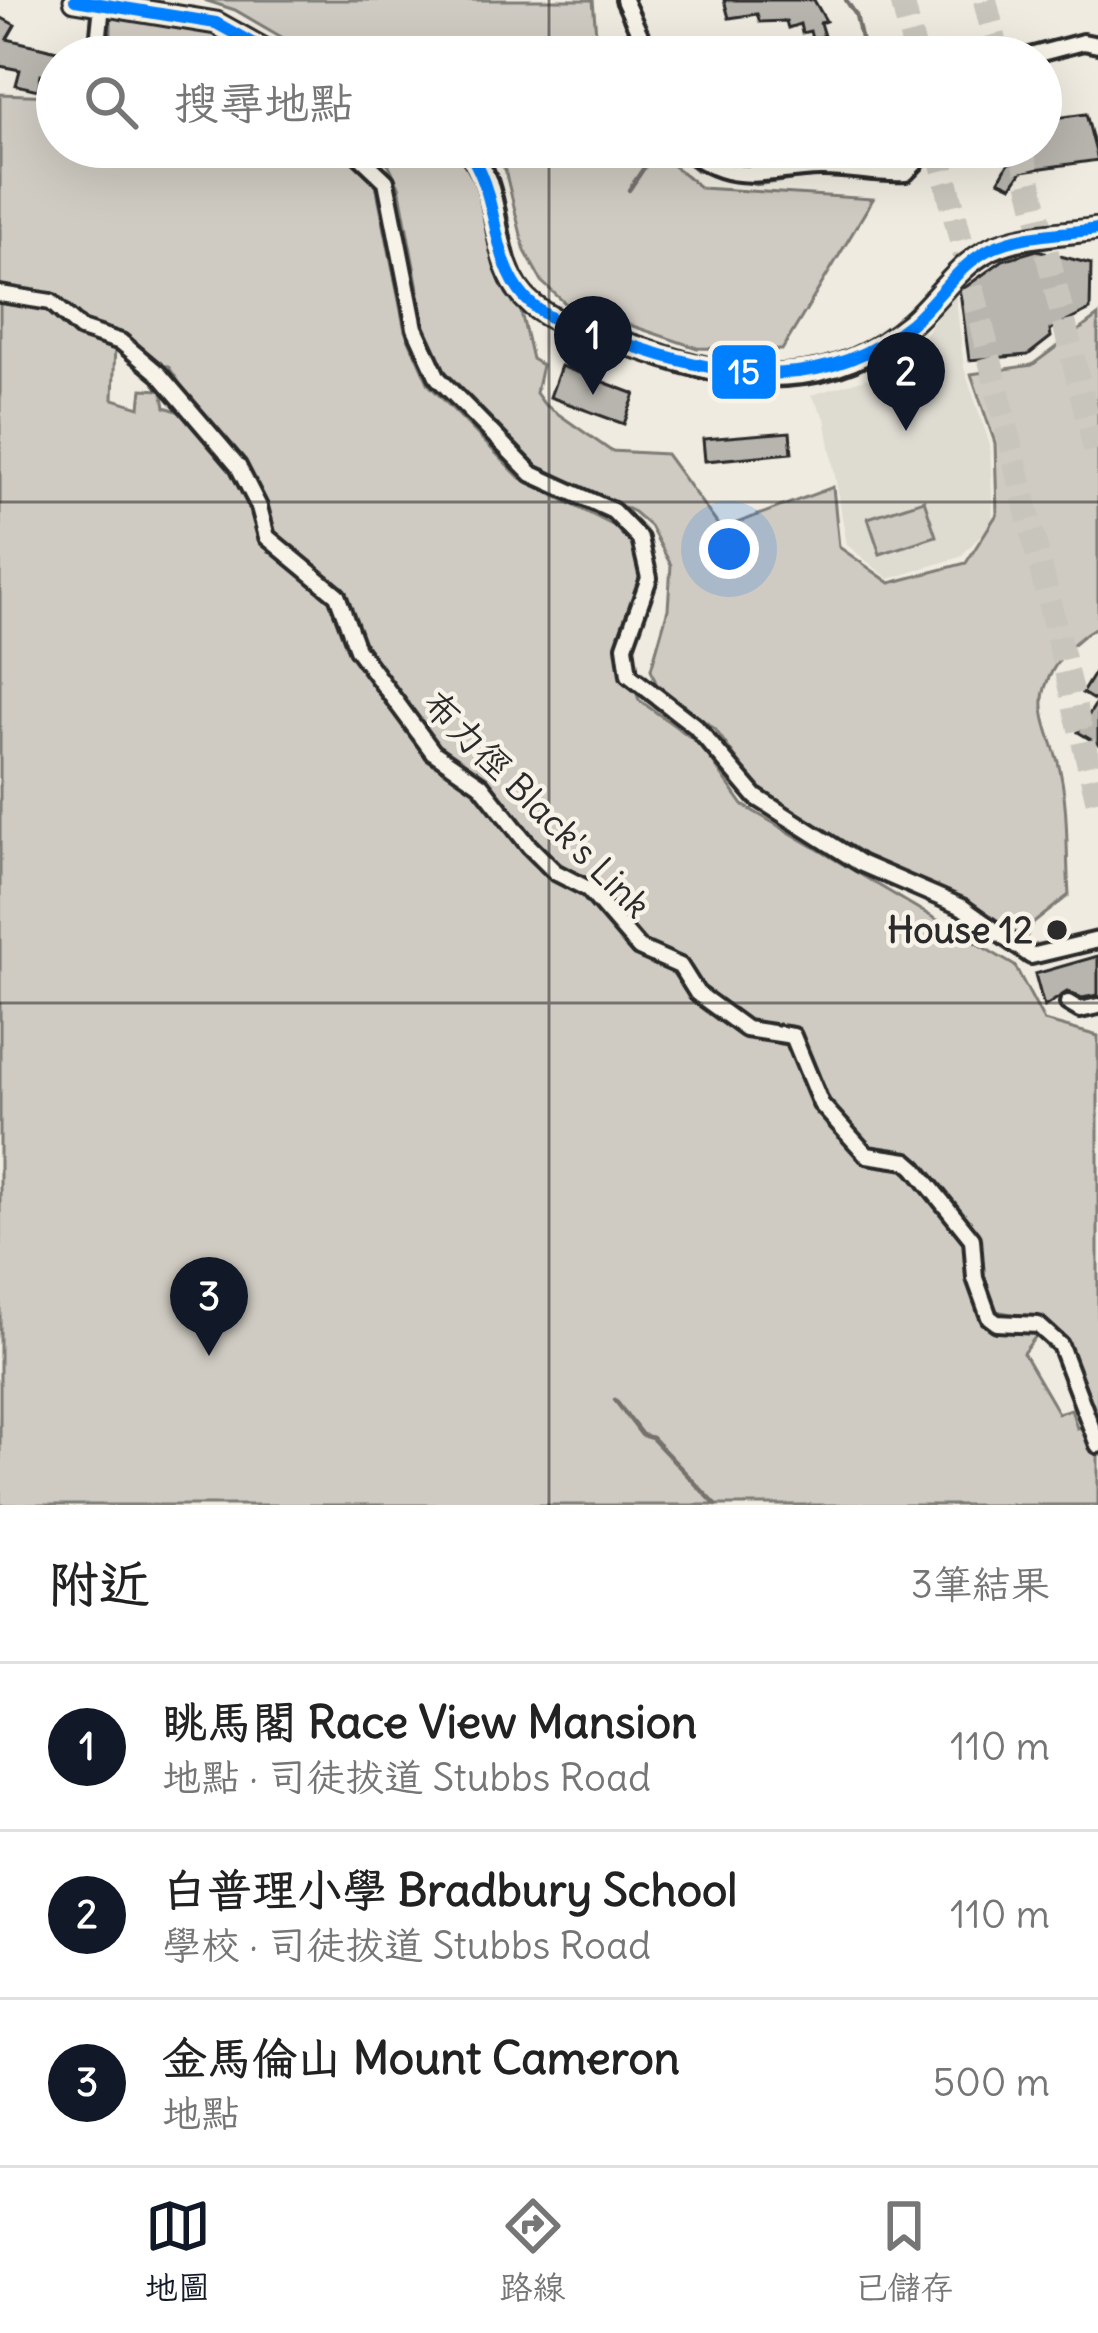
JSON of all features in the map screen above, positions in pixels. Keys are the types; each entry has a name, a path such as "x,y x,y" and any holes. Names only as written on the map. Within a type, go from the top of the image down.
{"main road":[{"path":"75,0 216,23 239,36"},
{"path":"480,168 512,276 537,308 692,367 772,380 810,375 872,352 918,316 962,267 988,250 1018,240 1098,229"}],"street":[{"path":"624,0 640,36"},
{"path":"100,36 102,5"},
{"path":"1062,47 1082,42 1098,45"},
{"path":"372,168 386,181 418,339 438,379 532,474 613,511 640,539 649,578 623,652 629,675 695,726 756,797 860,863 962,908 1023,951 1042,957 1098,940"},
{"path":"718,168 753,177 822,168 866,176 905,173 910,168"},
{"name":"布力徑 Black's Link","path":"0,294 51,302 84,331 121,342 159,374 238,466 260,507 267,537 337,595 357,649 433,752 477,782 529,846 555,872 588,889 636,946 680,966 697,993 746,1029 793,1036 821,1104 867,1155 907,1161 915,1168 972,1239 976,1279 989,1318 1038,1325 1060,1345 1098,1445"},
{"path":"1068,1003 1080,1010 1098,1006"}],"shaded area":[{"path":"204,0 593,0 596,36 280,36 235,10"},
{"path":"111,17 220,36 111,36"},
{"path":"0,94 36,95 36,168 361,168 376,185 405,331 429,385 520,478 622,530 650,570 629,671 639,700 700,744 743,805 1015,966 1044,1021 1098,1036 1098,1429 1068,1345 1041,1320 996,1311 983,1273 965,1264 974,1299 985,1318 1005,1328 1040,1331 1023,1353 1058,1413 1071,1409 1077,1428 1084,1427 1098,1452 1098,1505 0,1505","holes":["115,344 153,365 168,366 198,411 192,416 165,407 162,390 142,389 140,407 113,399"]},
{"path":"390,168 470,168 498,262 518,299 532,359 542,365 536,393 544,404 611,451 666,454 721,529 833,487 839,547 890,583 966,563 997,514 995,443 971,374 1032,365 1098,316 1098,626 1059,661 1043,697 1064,794 1069,895 1030,926 1025,942 969,906 889,870 758,789 715,729 657,686 651,669 668,609 671,565 650,526 634,512 538,466 446,372 425,326 399,186"},
{"path":"676,168 701,188 873,199 782,350 697,348 565,303 542,282 525,251 505,170"},
{"path":"955,291 964,368 990,445 993,522 960,557 889,579 847,545 825,418 811,395 879,375 917,346"},
{"path":"924,500 936,536 880,554 868,518"}],"building":[{"path":"724,0 814,0 826,21 820,23 824,36 811,36 810,31 802,33 800,24 788,28 786,21 760,22 757,14 729,18"},
{"path":"0,17 15,25 7,39 36,46 36,90 16,85 20,70 0,66"},
{"path":"1086,114 1098,160 1062,165 1062,117"},
{"path":"1006,168 1043,168 1022,171 1012,186 999,180"},
{"path":"1037,250 1091,264 1090,310 1050,330 1051,337 1028,355 969,360 960,291 1003,260"},
{"path":"561,366 635,394 624,424 550,397"},
{"path":"790,432 792,453 705,461 703,439"},
{"path":"1098,667 1098,744 1078,732 1097,702 1082,693"},
{"path":"1098,956 1098,995 1082,998 1067,992 1044,1007 1035,974"}],"waterway":[{"path":"846,0 856,15 860,36"},
{"path":"629,190 644,168"},
{"path":"695,168 716,174"},
{"path":"733,178 756,184 823,175 883,179 883,168"},
{"path":"615,1400 642,1435 652,1438 716,1505"}],"tunnel":[{"path":"902,0 911,36"},
{"path":"985,0 994,36"},
{"path":"943,168 1098,802"},
{"path":"1026,168 1098,460"}],"transit line":[{"name":"15","path":"75,0 216,23 239,36"},
{"name":"15","path":"477,168 505,263 513,281 537,309 564,324 677,360 746,372 814,370 847,361 910,324 990,249 1029,237 1098,229"}],"place":[{"name":"眺馬閣 Race View Mansion","path":"593,395"},
{"name":"白普理小學 Bradbury School","path":"906,431"},
{"name":"House 12","path":"1057,930"},
{"name":"金馬倫山 Mount Cameron","path":"209,1356"}]}
